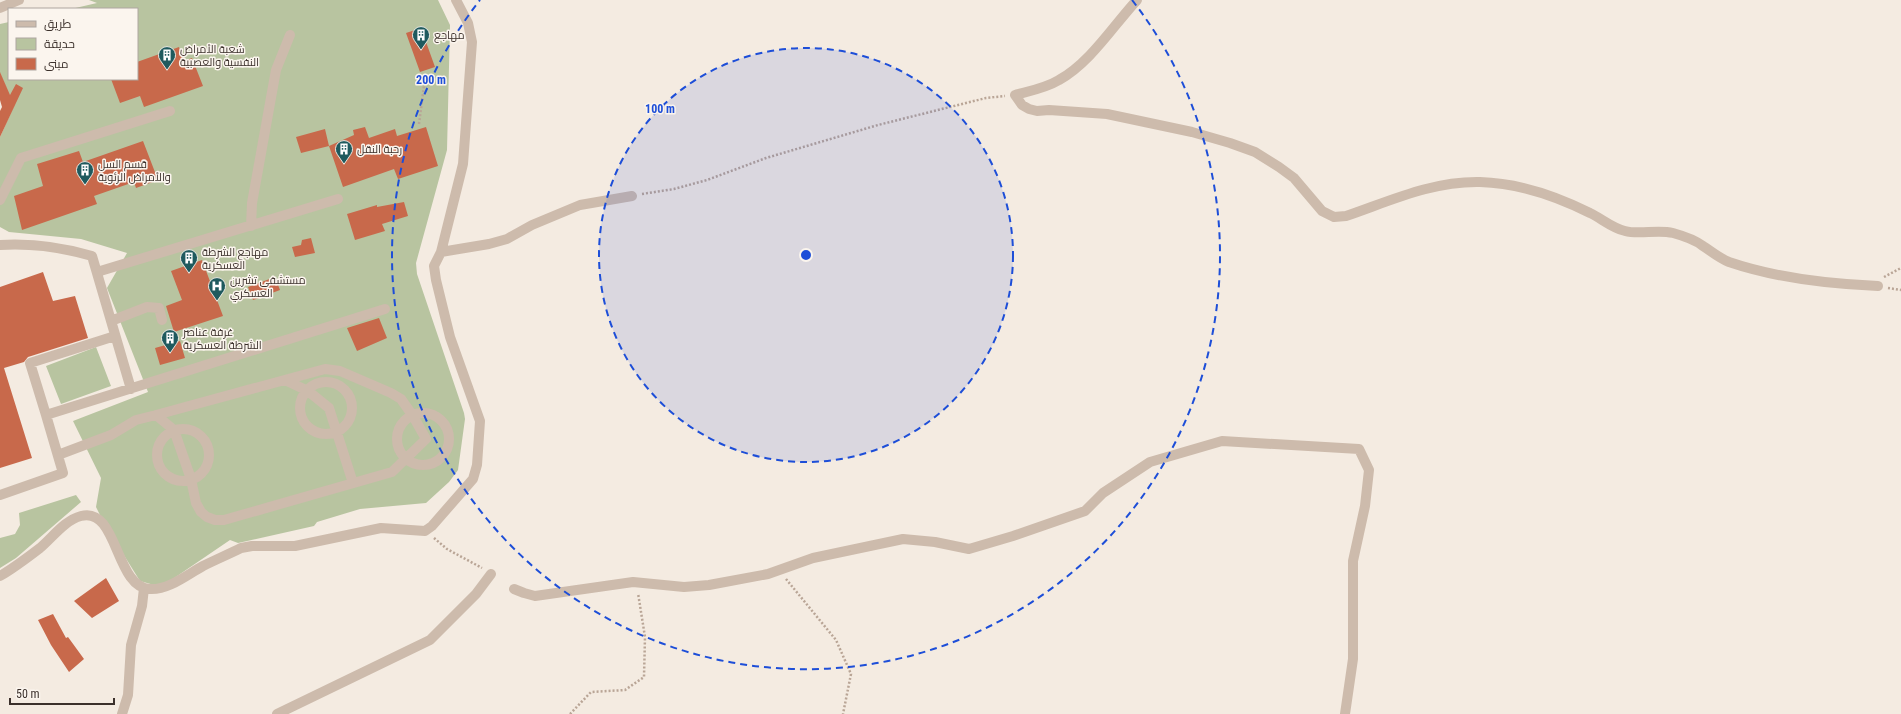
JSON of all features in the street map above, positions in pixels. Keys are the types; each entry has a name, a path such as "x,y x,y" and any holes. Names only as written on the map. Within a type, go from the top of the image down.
{"street":[{"path":"0,8 19,0"},
{"path":"0,576 40,548 71,520 81,516 90,515 106,526 129,574 137,584 151,590 166,586 241,548 252,546 295,546 381,528 425,530 432,526 473,479 477,465 480,421 450,337 434,266 441,252 463,164 472,58 472,42 468,23 456,0"},
{"path":"1137,0 1078,66 1060,80 1045,88 1015,95 1022,105 1029,110 1037,111 1056,110 1107,114 1192,132 1230,143 1255,152 1279,167 1294,178 1322,212 1334,216 1346,216 1434,186 1480,182 1515,186 1544,194 1589,212 1624,231 1671,232 1690,238 1727,261 1750,268 1795,278 1833,283 1878,286"},
{"path":"251,226 252,203 276,70 290,36"},
{"path":"0,200 21,158 170,111"},
{"path":"441,252 507,240 532,225 580,205 632,196"},
{"path":"97,272 338,199"},
{"path":"0,245 48,245 92,256 131,389"},
{"path":"111,321 147,307 159,308 162,320"},
{"path":"46,415 385,309"},
{"path":"0,495 63,473 30,363 116,336"},
{"path":"58,455 111,435 136,420 325,369 340,371 392,393 401,399 426,439 392,472 224,520 215,520 201,512 196,503 174,430 156,415"},
{"path":"285,380 307,390 329,408 353,483"},
{"path":"331,382 343,388 351,400 352,413 346,426 337,432 334,434 320,434 308,428 300,417 300,403 307,390 317,384 331,382"},
{"path":"424,412 437,416 446,426 449,440 445,453 435,462 422,465 408,461 406,458 399,451 396,438 400,424 412,415 424,412"},
{"path":"188,429 200,435 208,446 209,460 203,472 190,479 178,481 166,475 158,463 157,450 160,443 163,437 174,430 188,429"},
{"path":"514,589 535,596 606,585 637,582 684,587 709,585 779,571 814,558 903,539 916,539 969,549 1013,536 1085,511 1103,493 1150,462 1222,441 1359,449 1369,470 1365,506 1353,561 1353,659 1345,714"},
{"path":"277,714 430,640 476,594 491,574"},
{"path":"122,714 128,694 131,645 142,606 144,588"}],"path":[{"path":"419,124 425,78"},
{"path":"632,196 674,189 707,180 766,158 878,125 986,98 1015,95"},
{"path":"1878,286 1884,278 1901,268"},
{"path":"425,530 447,549 472,561 491,574"},
{"path":"779,571 836,640 852,674 843,714"},
{"path":"570,714 591,692 624,690 644,677 645,638 637,582"}],"green space":[{"name":"مستشفى تشرين العسكري","path":"89,0 438,0 450,25 447,150 416,263 417,274 465,419 458,470 449,482 426,503 360,509 317,522 314,526 238,543 230,540 161,587 140,581 105,525 96,507 101,478 73,421 148,392 107,288 127,253 81,239 9,232 0,227 0,137 14,106 0,73 0,24 8,22 8,80 138,80 138,8 75,8 97,3"},
{"path":"96,347 111,386 61,404 46,366"},
{"path":"76,495 81,502 16,558 0,568 0,538 15,534 20,525 19,513"}],"building":[{"name":"مهاجع","path":"421,28 435,67 420,72 406,33"},
{"name":"شعبة الأمراض النفسية والعصبية","path":"179,47 184,61 192,58 203,86 144,107 140,96 120,103 111,80 138,80 138,62"},
{"path":"0,72 10,95 16,84 23,88 0,137 0,111 2,107 0,100"},
{"path":"365,127 369,138 395,129 397,136 426,127 438,166 398,179 394,169 343,187 329,146 354,135 353,130"},
{"name":"رحبة النقل","path":"325,129 329,146 301,153 296,137"},
{"name":"قسم السل والأمراض الرئوية","path":"143,141 158,180 136,188 134,182 94,196 97,204 22,230 14,196 43,186 37,164 79,151 83,162"},
{"path":"404,202 408,216 382,224 385,231 355,240 347,214 377,205 377,207"},
{"path":"311,238 315,253 295,257 292,247 301,245 302,240"},
{"path":"202,260 223,316 174,332 166,306 182,300 171,271"},
{"path":"43,272 53,301 75,296 88,338 28,357 24,362 4,368 32,458 0,468 0,287"},
{"name":"مهاجع الشرطة العسكرية","path":"275,277 280,290 253,300 248,287"},
{"path":"379,318 387,338 357,351 347,328"},
{"name":"غرفة عناصر الشرطة العسكرية","path":"180,341 185,358 160,365 155,348"},
{"path":"106,578 119,601 92,618 74,601"},
{"path":"53,614 66,638 68,637 84,659 69,672 51,645 38,620"}],"place":[{"name":"مهاجع","path":"421,50"},
{"name":"شعبة الأمراض النفسية والعصبية","path":"167,70"},
{"name":"رحبة النقل","path":"344,164"},
{"name":"قسم السل والأمراض الرئوية","path":"85,185"},
{"name":"مهاجع الشرطة العسكرية","path":"189,273"},
{"name":"مستشفى تشرين العسكري","path":"217,301"},
{"name":"غرفة عناصر الشرطة العسكرية","path":"170,353"}]}
